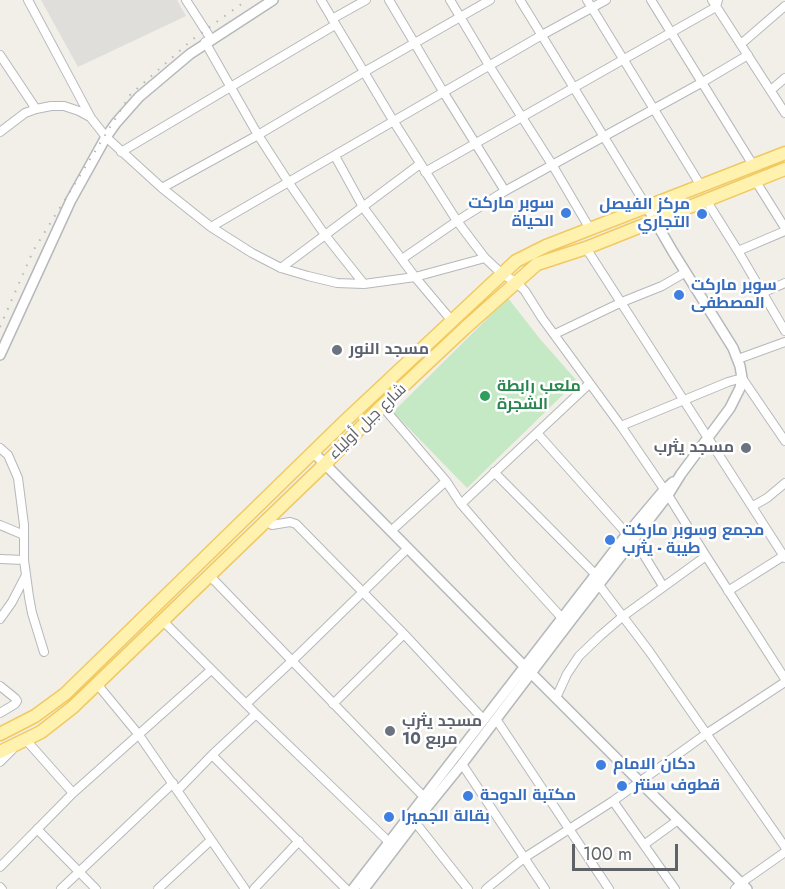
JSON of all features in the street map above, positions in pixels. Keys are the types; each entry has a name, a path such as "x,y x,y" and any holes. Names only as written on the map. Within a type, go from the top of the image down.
{"main road":[{"name":"شارع جبل أولياء","path":"0,734 34,716 65,694 313,452 520,258 785,153"},
{"name":"شارع جبل أولياء","path":"0,752 54,723 97,684 382,406 537,264 586,248 785,169"}],"street":[{"path":"28,0 91,118 106,137 162,188 211,227 252,253 281,268 337,283 364,284 415,277 485,258"},
{"path":"186,0 230,87 258,135 325,235 364,284"},
{"path":"0,355 71,200 106,137 128,108 178,63 273,0"},
{"path":"321,0 457,221 485,258 525,291 666,492 785,680 613,801 524,858 486,889"},
{"path":"121,152 230,87 366,0"},
{"path":"389,0 505,191"},
{"path":"450,0 590,229"},
{"path":"162,188 490,0"},
{"path":"367,888 415,822 496,719 562,618 631,536 708,438 730,408 740,388 742,378 733,348 520,0"},
{"path":"587,0 701,186"},
{"path":"211,227 606,0"},
{"path":"651,0 753,165"},
{"path":"741,44 785,5 780,0"},
{"path":"425,172 671,32 715,2 785,113"},
{"path":"0,55 36,109"},
{"path":"402,260 505,191 748,55"},
{"path":"771,90 785,78"},
{"path":"0,132 25,113 51,106 64,106 91,118"},
{"path":"335,156 363,207 415,277 452,321"},
{"path":"281,268 420,164"},
{"path":"738,251 785,230 756,180"},
{"path":"706,200 785,331"},
{"path":"586,248 784,556 728,591"},
{"path":"555,334 662,286 686,272"},
{"path":"762,293 785,283"},
{"path":"738,359 784,345"},
{"path":"621,426 742,378"},
{"path":"742,378 781,428 785,441"},
{"path":"461,504 590,384"},
{"path":"382,406 446,481 461,504 562,618"},
{"path":"537,433 631,536 663,586"},
{"path":"0,448 8,455 18,478 26,575 32,613 44,651"},
{"path":"313,452 640,781 741,887 785,849 649,651 599,585"},
{"path":"494,472 596,575"},
{"path":"392,531 446,481"},
{"path":"753,506 785,483"},
{"path":"266,521 272,525 290,522 296,524 484,720"},
{"path":"0,525 24,535"},
{"path":"353,889 484,720 599,585 631,536"},
{"path":"246,704 408,548"},
{"path":"556,698 567,674 579,656 622,617 706,556"},
{"path":"0,559 24,560"},
{"path":"0,619 26,575"},
{"path":"209,575 424,797"},
{"path":"163,621 389,843"},
{"path":"333,704 404,634"},
{"path":"0,867 73,794 211,670"},
{"path":"97,684 139,735 245,889"},
{"path":"0,686 17,701 0,713"},
{"path":"61,889 256,714"},
{"path":"496,719 609,889"},
{"path":"0,762 23,741 73,794"},
{"path":"212,755 346,889"},
{"path":"462,764 545,889"},
{"path":"613,801 675,889"},
{"path":"645,844 678,820"},
{"path":"415,822 468,889"},
{"path":"37,829 96,889"},
{"path":"158,889 211,840"},
{"path":"254,889 299,842"}],"shaded area":[{"path":"41,0 177,0 186,16 78,67"}],"green space":[{"name":"ملعب رابطة الشجرة","path":"508,298 577,381 467,488 393,412"}],"railway":[{"path":"0,327 33,251 130,95 193,39 247,0"}],"place":[{"name":"سوبر ماركت الحياة","path":"566,213"},
{"name":"مركز الفيصل التجاري","path":"702,214"},
{"name":"سوبر ماركت المصطفى","path":"679,295"},
{"name":"مسجد النور","path":"337,350"},
{"name":"ملعب رابطة الشجرة","path":"485,396"},
{"name":"مسجد يثرب","path":"746,448"},
{"name":"مجمع وسوبر ماركت طيبة - يثرب","path":"610,540"},
{"name":"مسجد يثرب مربع 10","path":"390,731"},
{"name":"دكان الامام","path":"601,765"},
{"name":"قطوف سنتر","path":"622,786"},
{"name":"مكتبة الدوحة","path":"468,796"},
{"name":"بقالة الجميرا","path":"389,817"}]}
